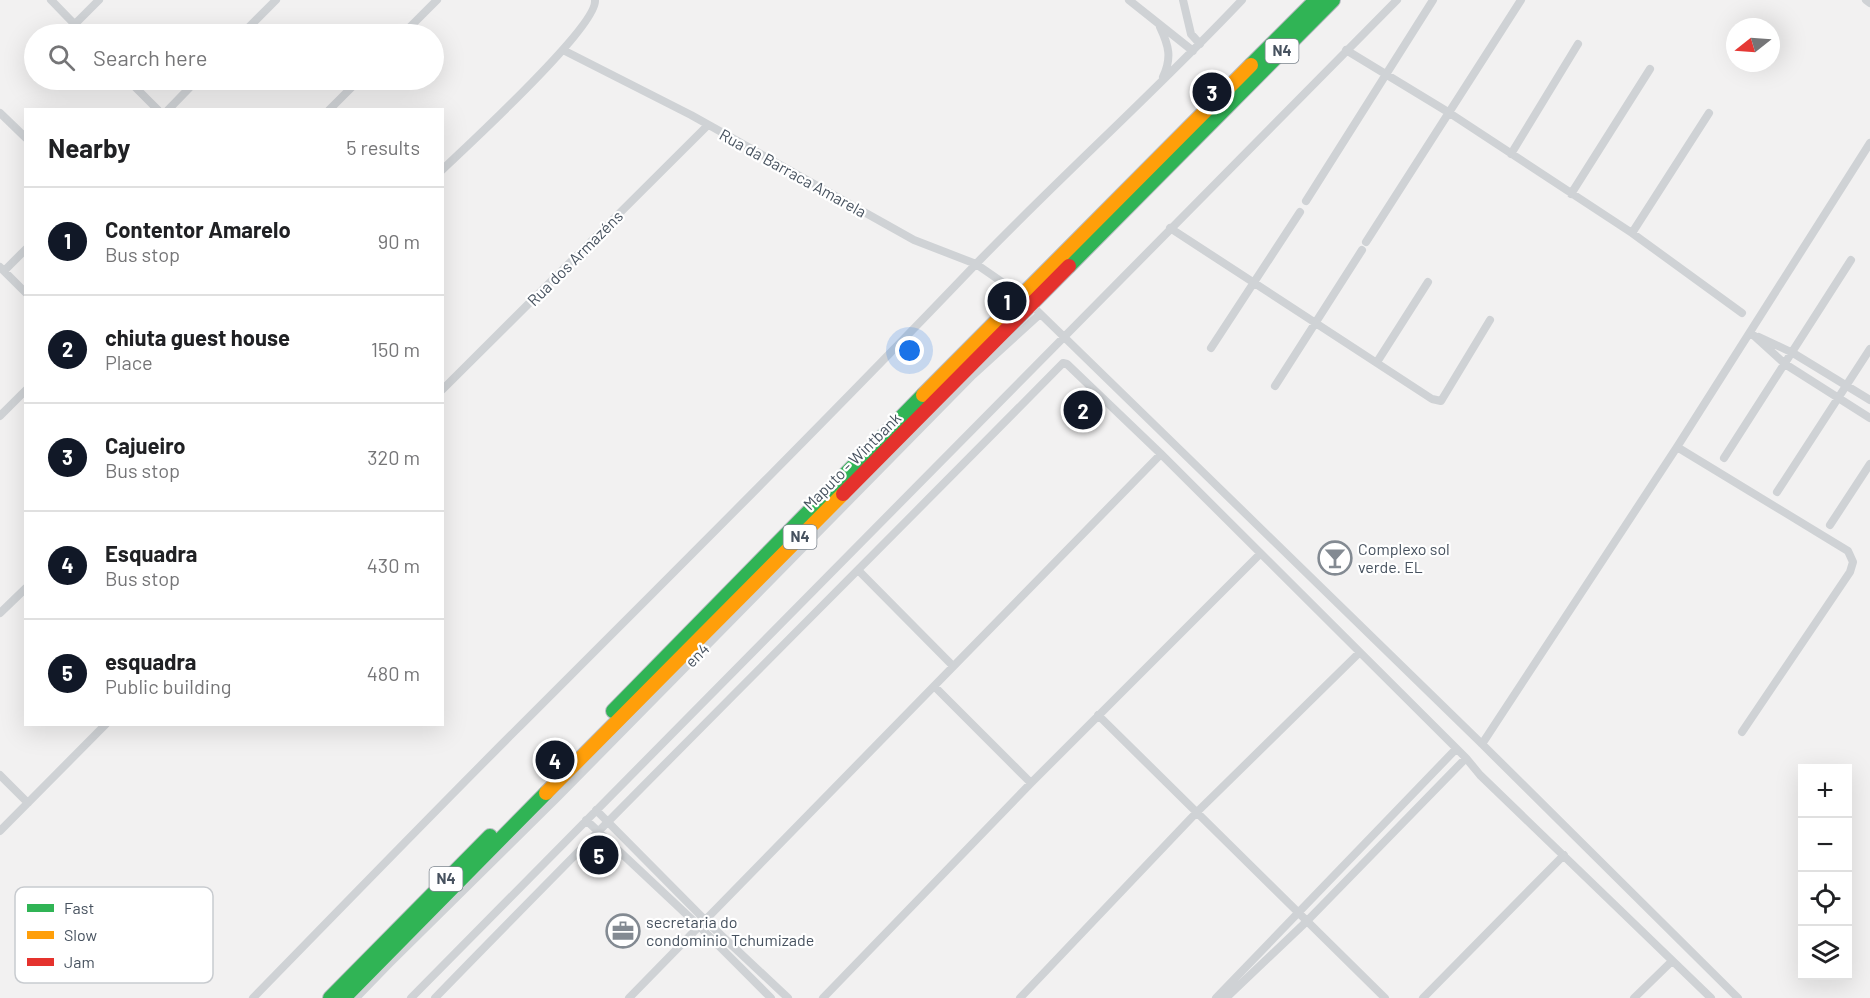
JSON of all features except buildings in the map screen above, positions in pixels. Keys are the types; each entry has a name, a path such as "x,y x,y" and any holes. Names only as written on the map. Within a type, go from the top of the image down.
{"highway":[{"name":"Maputo - Wintbank","path":"330,998 1031,305 1316,0"},
{"name":"Maputo - Wintbank","path":"344,998 1333,0"}],"street":[{"path":"51,0 73,24"},
{"path":"75,24 99,0"},
{"path":"252,24 276,0"},
{"path":"414,24 437,0"},
{"path":"444,168 538,78 593,11 595,0"},
{"path":"1129,0 1193,51"},
{"path":"1183,0 1191,34 1200,44"},
{"path":"253,998 468,778 827,418 976,264 1094,146 1162,82 1242,0"},
{"path":"411,998 1397,0"},
{"path":"1306,201 1433,0"},
{"path":"1366,242 1521,0"},
{"path":"1866,0 1870,3"},
{"path":"1160,26 1170,62 1162,82"},
{"path":"1511,154 1578,44"},
{"name":"Rua da Barraca Amarela","path":"563,50 708,125 914,240 976,264 1031,305 1482,744 1738,998"},
{"path":"1346,50 1448,112 1632,233 1742,313"},
{"path":"1571,194 1650,69"},
{"path":"138,90 156,108"},
{"path":"170,108 187,90"},
{"path":"331,108 349,90"},
{"path":"0,113 24,136"},
{"path":"1632,233 1709,113"},
{"name":"Rua dos Armazéns","path":"444,388 708,125"},
{"path":"1482,744 1677,447 1870,143"},
{"path":"1211,348 1300,212"},
{"path":"1170,228 1432,399 1441,401 1490,320"},
{"path":"1275,386 1362,250"},
{"path":"24,251 2,269 24,291"},
{"path":"1724,458 1851,260"},
{"path":"1377,362 1428,282"},
{"name":"en4","path":"357,998 965,383 1031,305"},
{"path":"1750,332 1793,353 1870,400"},
{"path":"1750,332 1785,364 1870,418"},
{"path":"1777,492 1870,349"},
{"path":"435,998 597,831 1063,363 1067,364 1161,454 1466,758 1480,775 1711,998"},
{"path":"0,416 24,392"},
{"path":"1677,447 1848,551 1853,562 1850,572 1742,732"},
{"path":"630,998 1161,454"},
{"path":"1830,525 1870,464"},
{"path":"822,998 1098,715 1260,554"},
{"path":"858,570 953,666"},
{"path":"0,613 24,590"},
{"path":"1020,998 1196,813 1359,653"},
{"path":"933,686 1031,783"},
{"path":"1098,715 1385,998"},
{"path":"0,831 104,726"},
{"path":"1216,998 1456,749"},
{"path":"1226,998 1307,921 1466,758"},
{"path":"0,776 28,804"},
{"path":"596,810 706,921 788,998"},
{"path":"586,820 700,927 771,998"},
{"path":"1422,998 1564,855"},
{"path":"1634,998 1672,961"}],"traffic: fast":[{"path":"1251,65 1316,0"},
{"path":"1069,266 1333,0"},
{"path":"613,711 923,395"},
{"path":"344,998 546,793"},
{"path":"330,998 490,836"}],"traffic: slow":[{"path":"923,395 1251,65"},
{"path":"546,793 843,494"}],"traffic: jam":[{"path":"843,494 1069,266"}],"place":[{"name":"Cajueiro","path":"1212,92"},
{"name":"Contentor Amarelo","path":"1007,301"},
{"name":"chiuta guest house","path":"1083,410"},
{"name":"Complexo sol verde. EL","path":"1335,558"},
{"name":"Esquadra","path":"555,760"},
{"name":"esquadra","path":"599,855"},
{"name":"secretaria do condominio Tchumizade","path":"623,931"}]}
